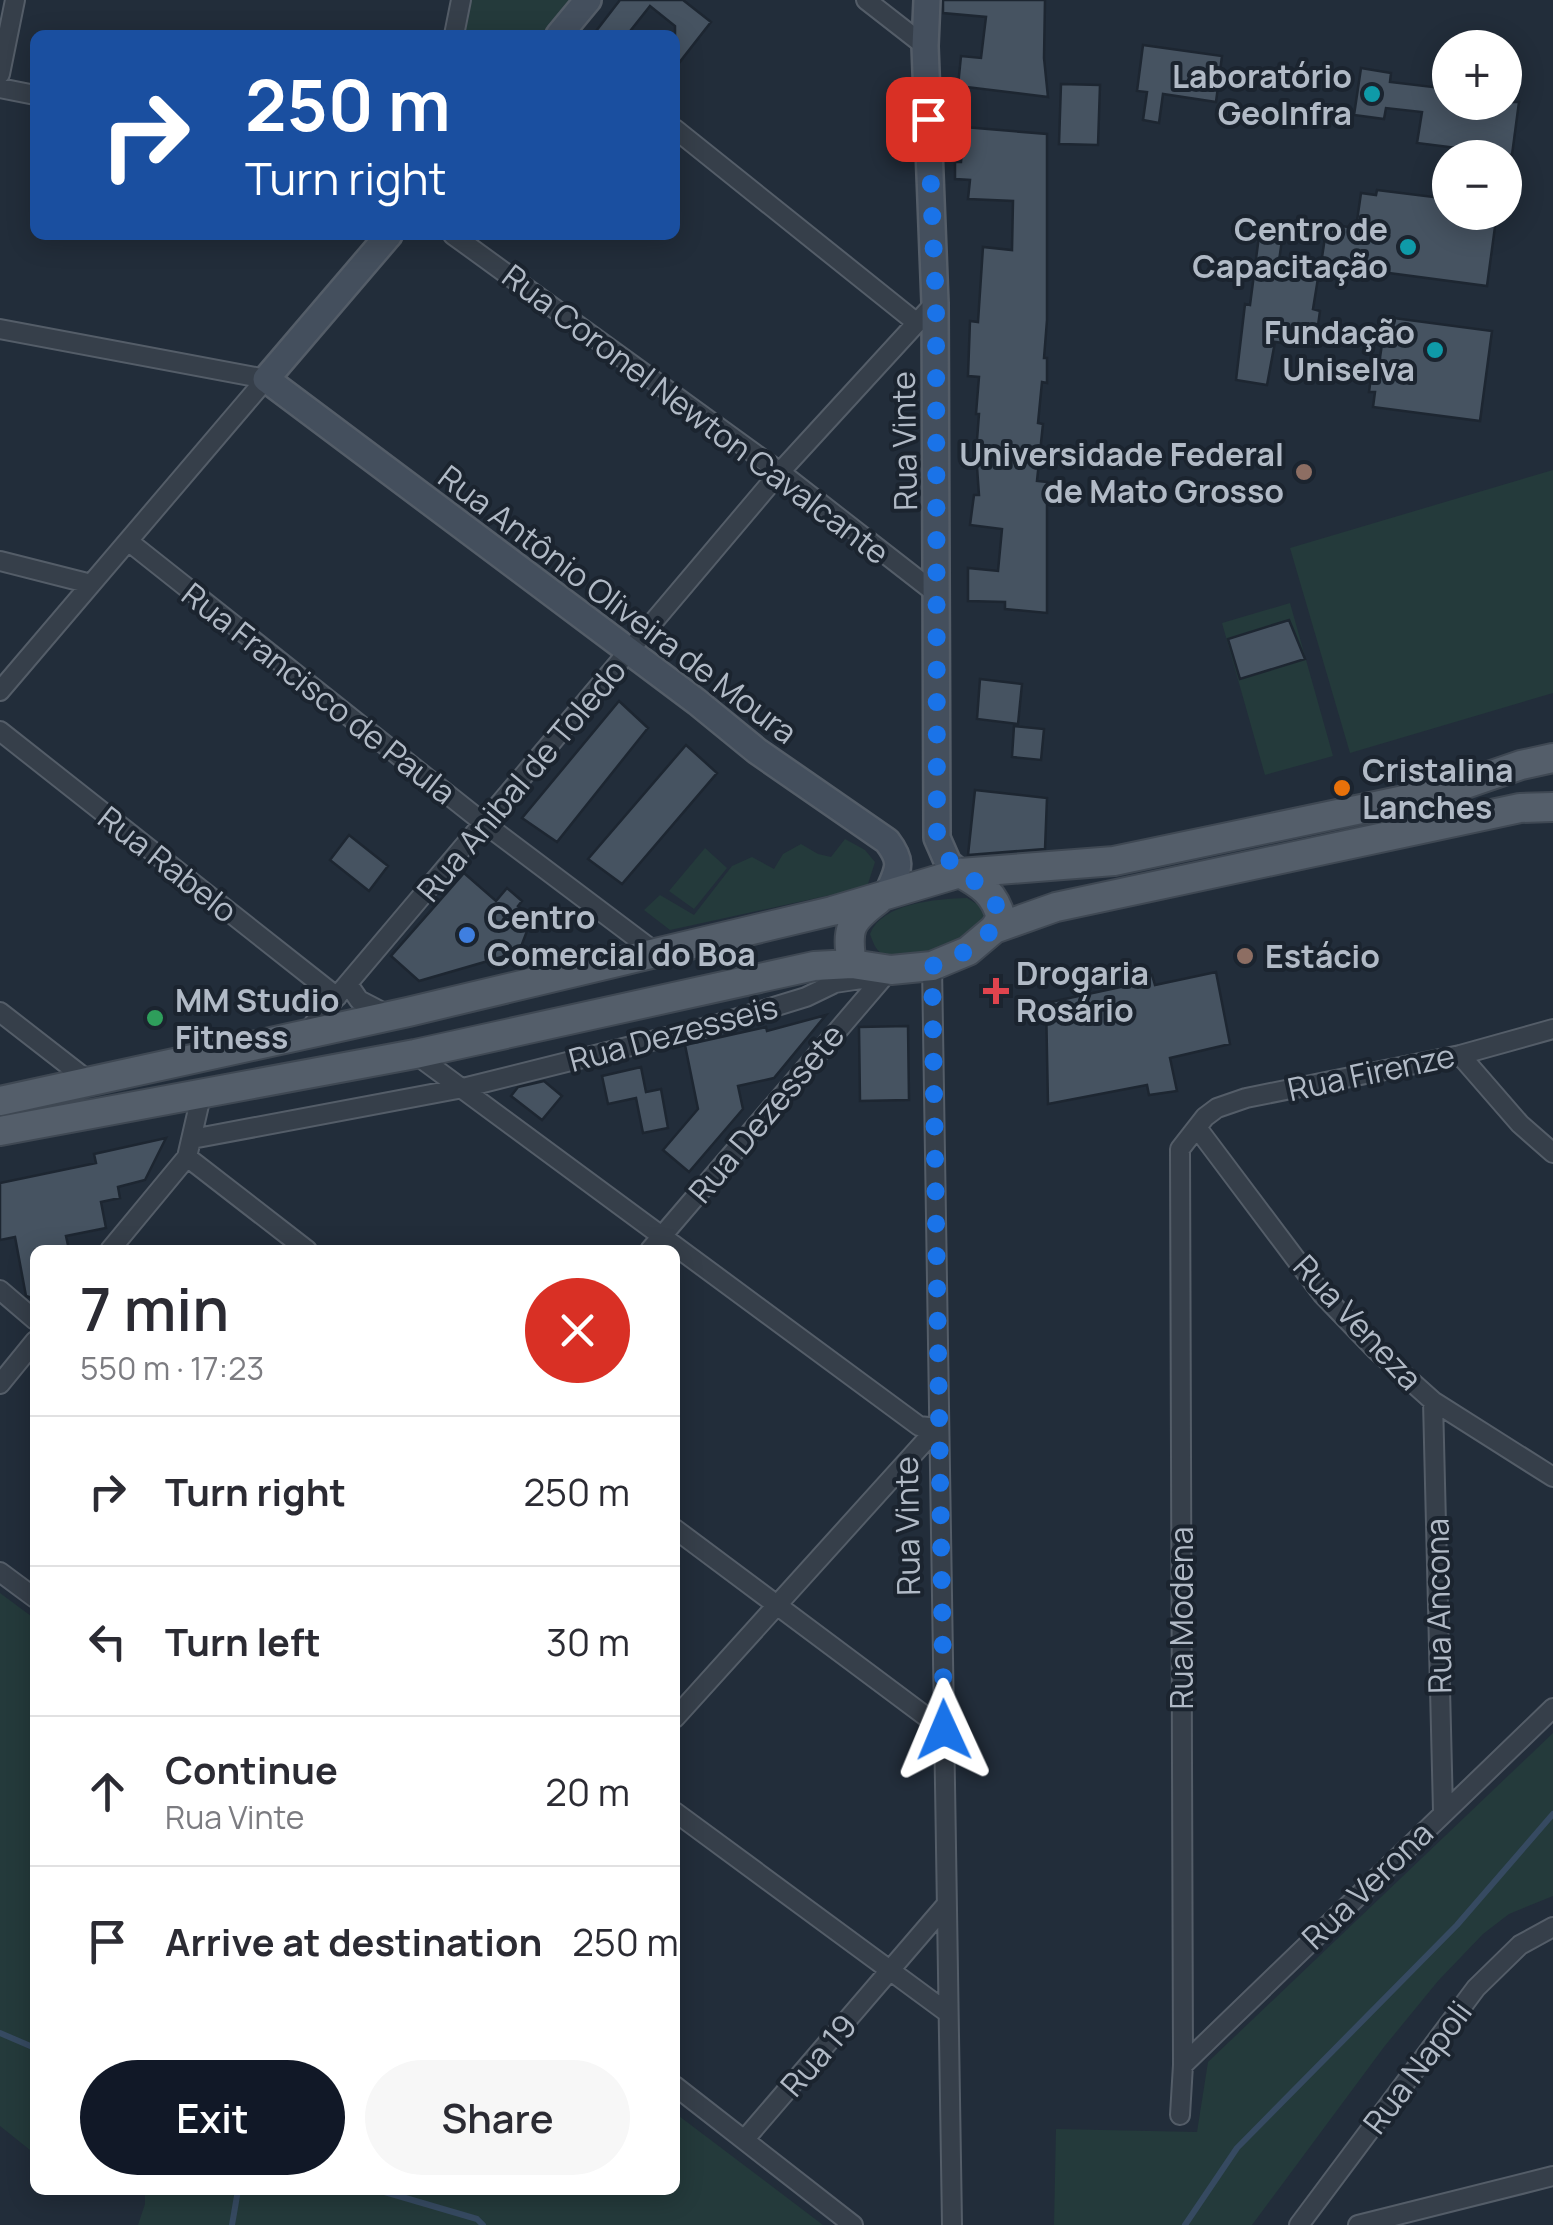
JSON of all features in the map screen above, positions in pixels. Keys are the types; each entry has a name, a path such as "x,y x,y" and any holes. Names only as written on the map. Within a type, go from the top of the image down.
{"main road":[{"path":"0,1101 391,1016 832,911 960,874 1114,861 1442,792 1553,758"},
{"path":"0,1131 415,1054 814,966 852,964 887,973 932,966 968,951 994,929 1056,907 1520,808 1553,807"},
{"path":"960,874 981,884 992,895 1000,918 994,929"},
{"path":"852,964 848,944 856,916 888,893"}],"street":[{"path":"0,74 16,0"},
{"path":"455,30 460,0"},
{"path":"563,30 588,0"},
{"path":"866,0 925,46"},
{"name":"Rua Vinte","path":"926,0 936,303 937,838 948,863 960,874"},
{"path":"0,88 30,94"},
{"path":"680,132 918,323"},
{"path":"0,691 385,240"},
{"name":"Rua Coronel Newton Cavalcante","path":"460,240 780,472 938,595"},
{"name":"Rua Anibal de Toledo","path":"306,1033 780,472 936,303"},
{"path":"0,329 266,379"},
{"name":"Rua Antônio Oliveira de Moura","path":"266,379 757,751 887,840 897,854 899,868 888,893"},
{"name":"Rua Francisco de Paula","path":"128,541 485,824 655,952"},
{"path":"0,560 91,584"},
{"name":"Rua Rabelo","path":"0,731 342,990 391,1016"},
{"name":"Rua Vinte","path":"932,966 952,2225"},
{"name":"Rua Dezesseis","path":"189,1148 463,1088 716,1025 835,983 887,973"},
{"name":"Rua Dezessete","path":"655,1244 887,973"},
{"path":"0,1012 90,1082"},
{"name":"Rua Firenze","path":"1198,1130 1205,1117 1217,1108 1246,1098 1460,1054 1553,1029"},
{"path":"415,1054 463,1088 655,1244"},
{"path":"1460,1054 1520,1124 1553,1154"},
{"path":"114,1245 189,1148 202,1092"},
{"name":"Rua Veneza","path":"1198,1130 1322,1294 1376,1350 1433,1401 1553,1477"},
{"name":"Rua Modena","path":"1180,2115 1183,2065 1178,1160 1185,1140 1198,1130"},
{"path":"189,1148 301,1245"},
{"path":"680,1261 919,1426 937,1428"},
{"path":"0,1290 30,1316"},
{"path":"0,1384 30,1347"},
{"name":"Rua Ancona","path":"1433,1401 1443,1811"},
{"path":"680,1713 937,1428"},
{"path":"680,1533 944,1730"},
{"path":"0,1572 30,1594"},
{"name":"Rua Verona","path":"1183,2065 1553,1708"},
{"path":"680,1816 948,2013"},
{"path":"890,1971 946,1905"},
{"name":"Rua Napoli","path":"1299,2225 1476,1988 1520,1946 1553,1927"},
{"name":"Rua 19","path":"745,2139 890,1971"},
{"path":"680,2090 853,2225"},
{"path":"1358,2225 1553,2176"}],"green space":[{"path":"469,0 580,0 555,30 463,30"},
{"path":"1553,470 1553,693 1350,753 1290,548"},
{"path":"1290,603 1333,756 1265,775 1222,623"},
{"path":"845,839 865,850 875,862 867,887 670,930 644,910 660,895 694,915 732,866 752,857 774,869 783,854 801,844 831,857"},
{"path":"705,848 727,868 694,909 669,891"},
{"path":"967,898 980,906 985,916 977,932 965,941 901,957 882,954 874,945 870,934 886,915 911,905"},
{"path":"0,1593 30,1615 30,2150 0,2126"},
{"path":"1553,1733 1553,1896 1509,1914 1483,1934 1438,1981 1252,2225 1054,2225 1056,2129 1197,2132 1208,2062"},
{"path":"680,2117 823,2225 138,2225 145,2195 680,2195"}],"building":[{"path":"620,0 683,0 711,22 680,62 680,30 675,30 650,6 631,30 597,30"},
{"path":"943,0 1045,0 1048,97 958,86 961,56 981,58 986,17 943,13"},
{"path":"1143,45 1222,56 1216,102 1163,94 1159,123 1143,120 1147,92 1137,91"},
{"path":"1361,68 1391,73 1390,82 1432,87 1432,120 1517,120 1514,140 1432,140 1432,145 1417,143 1422,112 1386,108 1384,119 1354,115"},
{"path":"1061,84 1100,85 1098,145 1059,144"},
{"path":"964,127 1047,134 1047,383 1042,382 1038,423 1043,424 1037,481 1047,482 1047,613 1005,609 1005,602 968,601 968,568 998,571 1002,529 970,525 974,495 979,495 979,377 968,376 970,321 978,322 983,247 1012,250 1013,201 968,199 970,180 955,179 955,162 961,162"},
{"name":"Centro de Capacitação","path":"1377,190 1432,197 1432,230 1495,230 1487,286 1321,264 1327,224 1356,228 1361,193 1376,195"},
{"path":"1259,236 1282,240 1279,261 1287,262 1286,268 1319,272 1313,309 1320,311 1315,347 1275,342 1267,385 1236,380 1245,304 1250,305"},
{"name":"Fundação Uniselva","path":"1386,317 1492,331 1480,421 1373,407 1375,392 1369,392 1372,370 1378,371"},
{"path":"1289,620 1305,659 1240,679 1228,639"},
{"path":"980,679 1022,684 1018,724 977,719"},
{"path":"619,701 648,728 557,842 522,818"},
{"path":"1014,726 1044,729 1041,760 1012,757"},
{"path":"686,745 717,773 622,884 588,859"},
{"path":"975,790 1047,798 1045,849 968,855"},
{"path":"349,835 388,866 369,891 330,860"},
{"name":"Centro Comercial do Boa","path":"464,873 496,901 507,888 522,901 518,906 532,918 519,952 419,981 391,956"},
{"path":"1216,972 1230,1044 1170,1058 1177,1091 1149,1095 1147,1085 1048,1104 1046,1003 1130,985 1129,980 1152,975 1155,985"},
{"path":"826,1015 774,1078 738,1086 743,1109 689,1172 663,1150 698,1109 685,1045 766,1027 767,1031"},
{"path":"908,1026 909,1100 860,1101 859,1027"},
{"path":"641,1067 646,1092 661,1089 668,1128 643,1133 636,1098 608,1104 602,1076"},
{"path":"544,1081 562,1096 542,1120 511,1096 518,1087"},
{"path":"166,1138 145,1180 118,1187 120,1198 101,1202 106,1228 66,1236 68,1245 30,1245 30,1297 26,1296 15,1237 0,1240 0,1183 96,1163 94,1154"}],"waterway":[{"path":"1185,2225 1237,2148 1457,1925 1553,1814"},
{"path":"0,2033 30,2046"},
{"path":"232,2225 237,2195"},
{"path":"395,2195 477,2219 483,2225"}],"place":[{"name":"Laboratório GeoInfra","path":"1372,94"},
{"name":"Centro de Capacitação","path":"1408,247"},
{"name":"Fundação Uniselva","path":"1435,350"},
{"name":"Universidade Federal de Mato Grosso","path":"1304,472"},
{"name":"Cristalina Lanches","path":"1342,788"},
{"name":"Centro Comercial do Boa","path":"467,935"},
{"name":"Estácio","path":"1245,956"},
{"name":"Drogaria Rosário","path":"996,991"},
{"name":"MM Studio Fitness","path":"155,1018"}],"route":[{"path":"928,119 936,303 937,838 948,863 992,895 1000,918 994,929 968,951 932,966 944,1730"}]}
